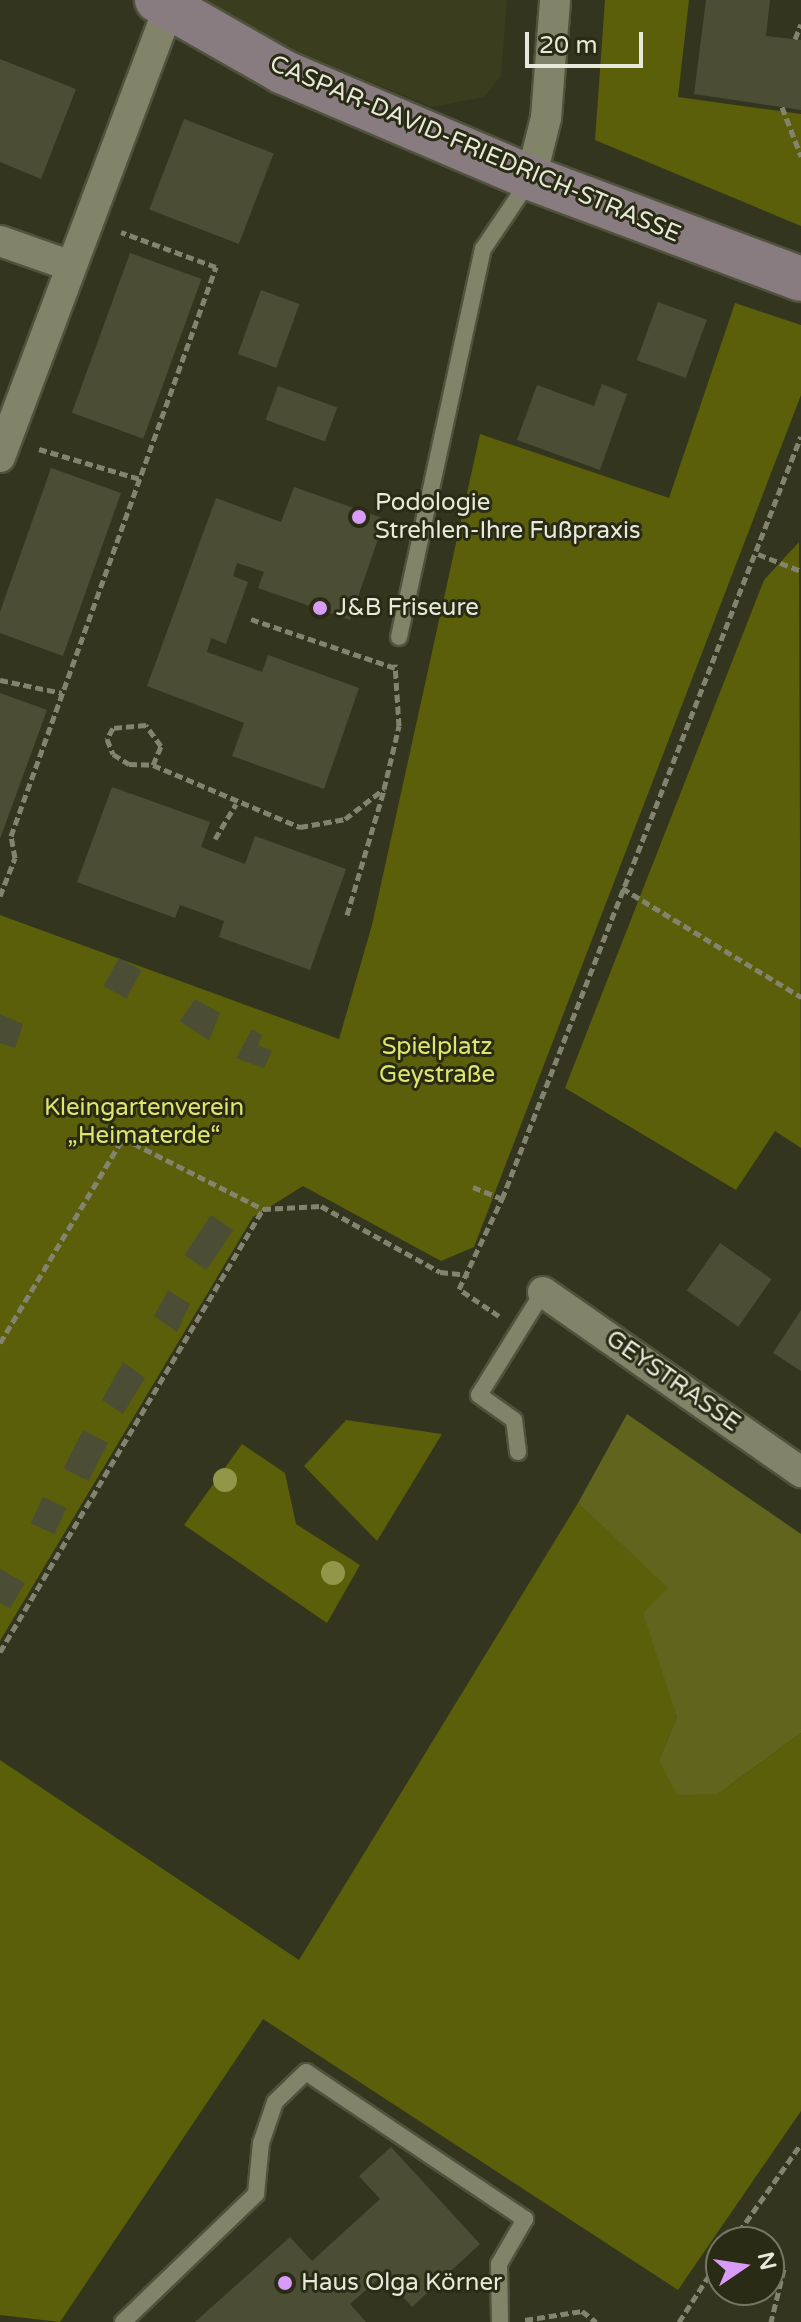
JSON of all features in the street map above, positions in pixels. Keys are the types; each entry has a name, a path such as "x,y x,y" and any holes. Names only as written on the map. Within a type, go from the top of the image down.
{"street":[{"path":"531,178 546,118 555,0"},
{"path":"4,447 163,3"},
{"name":"CASPAR-DAVID-FRIEDRICH-STRASSE","path":"163,3 283,72 531,178 801,279"},
{"path":"0,241 68,265"},
{"name":"GEYSTRASSE","path":"543,1292 801,1472"}],"lane":[{"path":"399,637 483,249 531,178"},
{"path":"518,1452 514,1420 479,1395 543,1292"},
{"path":"123,2322 256,2194 261,2143 275,2102 306,2072 525,2219 499,2264 500,2322"}],"path":[{"path":"795,39 801,24"},
{"path":"782,107 801,156"},
{"path":"0,896 15,858 11,836 216,267 87,219"},
{"path":"520,1331 459,1289 469,1275 502,1199 622,888 758,554 801,436"},
{"path":"4,447 140,479"},
{"path":"758,554 801,571"},
{"path":"251,619 395,668"},
{"path":"347,915 399,726 395,668 399,637"},
{"path":"0,680 62,693"},
{"path":"153,765 161,746 146,725 113,728 107,739 113,754 153,765 236,804 300,827 345,819 384,789"},
{"path":"215,839 236,804"},
{"path":"622,888 801,997"},
{"path":"0,1343 123,1138 263,1209 321,1206 440,1272 469,1275"},
{"path":"473,1187 502,1199"},
{"path":"0,1652 263,1209"},
{"path":"743,2226 801,2144"},
{"path":"679,2322 705,2282"},
{"path":"508,2322 582,2311 596,2322"}],"shaded area":[{"path":"195,0 507,0 501,76 484,97 432,107 263,38"},
{"path":"627,1414 801,1534 801,1733 718,1794 677,1795 659,1760 677,1717 643,1613 668,1588 578,1503"}],"green space":[{"path":"605,0 689,0 678,97 801,114 801,226 595,140"},
{"path":"735,303 801,325 801,395 474,1247 441,1261 303,1186 253,1217 0,1641 0,915 339,1039 372,925 480,434 669,498"},
{"path":"799,542 801,1148 775,1131 736,1190 565,1088 764,580"},
{"path":"346,1420 442,1434 377,1541 304,1466"},
{"path":"242,1444 285,1473 296,1524 360,1565 327,1623 184,1525"},
{"path":"578,1503 669,1588 667,1679 677,1717 659,1760 718,1794 801,1733 801,2111 722,2226 705,2226 705,2251 678,2290 263,2019 60,2322 0,2315 0,1760 299,1960"}],"building":[{"path":"706,0 770,0 766,36 801,40 801,110 694,94"},
{"path":"0,59 76,89 41,179 0,162"},
{"path":"184,119 274,153 239,244 149,210"},
{"path":"130,253 201,279 143,439 72,413"},
{"path":"261,290 300,304 276,368 238,354"},
{"path":"658,302 707,320 686,378 637,360"},
{"path":"602,384 627,394 600,470 517,440 537,385 594,406"},
{"path":"278,386 337,408 325,441 266,420"},
{"path":"51,468 121,493 63,656 0,633 0,612"},
{"path":"294,487 385,519 350,620 258,588 264,572 237,563 233,576 248,582 226,644 211,638 207,652 262,672 268,655 359,688 324,789 232,756 244,723 147,686 216,498 281,522"},
{"path":"0,693 47,710 0,839"},
{"path":"112,787 210,822 201,847 245,864 255,836 346,869 310,970 219,937 224,921 180,905 175,918 77,882"},
{"path":"119,958 142,971 126,999 103,986"},
{"path":"195,999 220,1013 209,1041 180,1021"},
{"path":"0,1014 23,1024 15,1048 0,1043"},
{"path":"252,1029 262,1035 258,1045 272,1051 264,1068 236,1058"},
{"path":"211,1215 233,1230 207,1270 184,1255"},
{"path":"720,1243 772,1279 738,1327 687,1291"},
{"path":"168,1290 190,1304 177,1332 154,1316"},
{"path":"801,1310 801,1371 773,1353"},
{"path":"123,1362 145,1378 123,1414 102,1400"},
{"path":"83,1430 108,1443 88,1481 63,1468"},
{"path":"43,1497 67,1508 54,1534 31,1523"},
{"path":"0,1569 25,1583 10,1608 0,1603"},
{"path":"391,2147 480,2244 412,2307 383,2275 350,2304 366,2322 195,2322 290,2237 312,2261 380,2199 359,2176"}],"place":[{"name":"Podologie Strehlen-Ihre Fußpraxis","path":"359,517"},
{"name":"J&B Friseure","path":"320,608"},
{"name":"Haus Olga Körner","path":"285,2283"}],"park label":[{"name":"Spielplatz Geystraße","path":"437,1061"},
{"name":"Kleingartenverein „Heimaterde“","path":"144,1122"}]}
